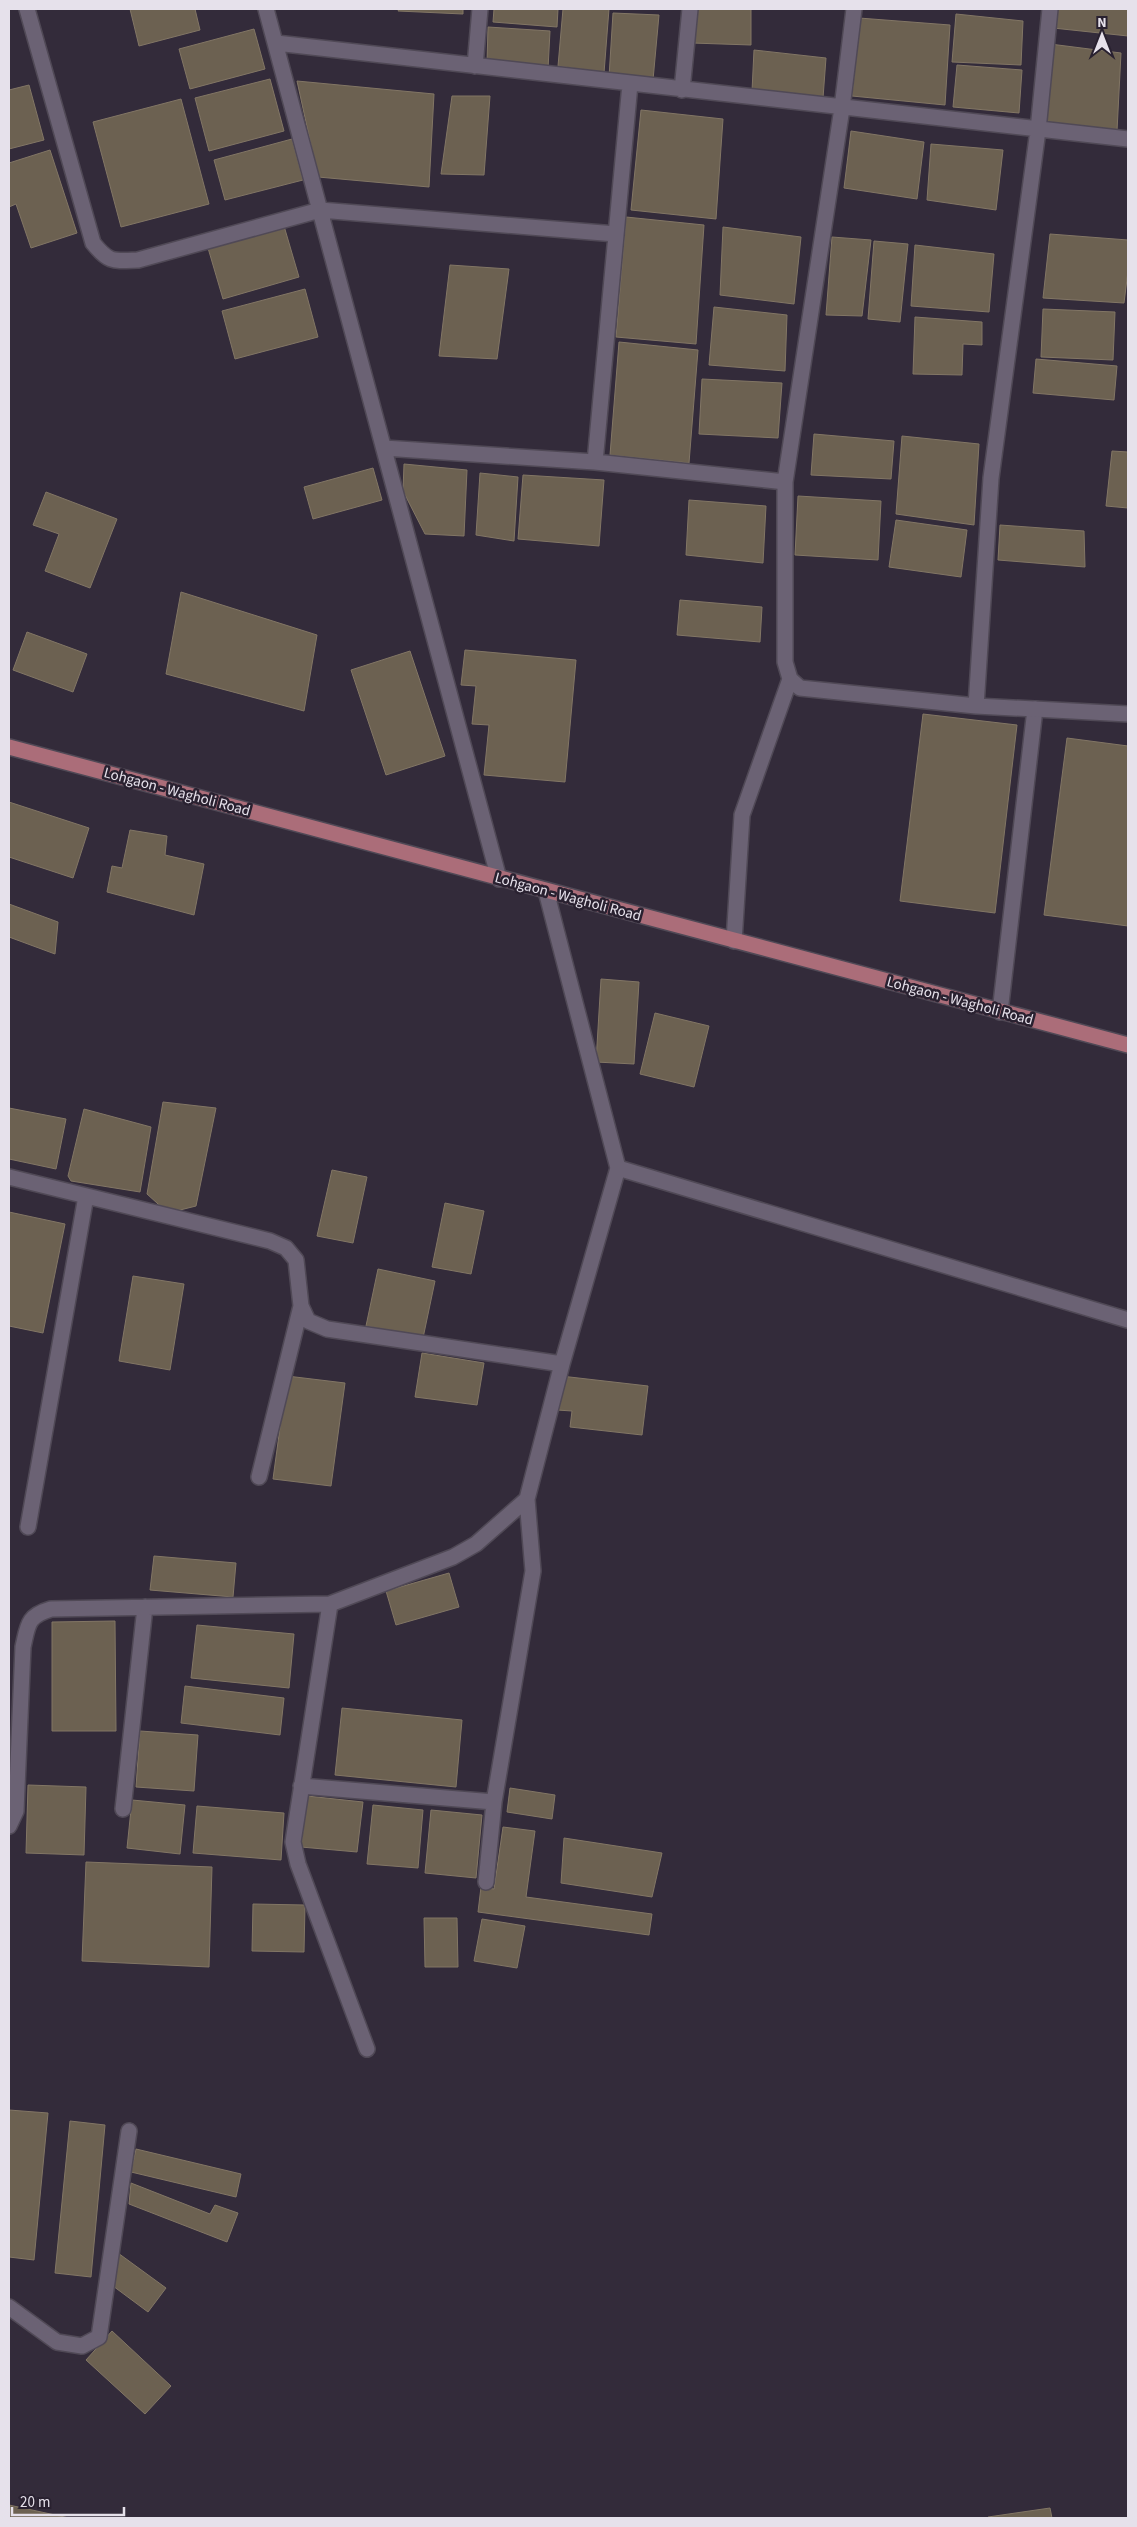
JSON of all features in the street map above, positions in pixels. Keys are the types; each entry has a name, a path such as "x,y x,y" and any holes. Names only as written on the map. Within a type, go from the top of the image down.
{"main road":[{"name":"Lohgaon - Wagholi Road","path":"9,747 1128,1045"}],"street":[{"path":"27,9 94,243 104,257 116,261 138,260 320,210 616,234"},
{"path":"266,9 499,879"},
{"path":"476,66 480,9"},
{"path":"682,90 690,9"},
{"path":"854,9 842,108 785,482 785,662 790,679 800,688 976,706 1128,714"},
{"path":"976,706 991,478 1038,130 1050,9"},
{"path":"276,43 1128,139"},
{"path":"595,462 630,84"},
{"path":"384,448 595,462 785,482"},
{"path":"734,941 742,815 790,679"},
{"path":"1000,1012 1035,709"},
{"path":"486,1882 494,1802 533,1570 527,1499 562,1364 618,1168 546,891"},
{"path":"618,1168 1128,1320"},
{"path":"9,1177 270,1241 286,1248 296,1260 301,1306 308,1321 328,1329 562,1364"},
{"path":"28,1527 86,1196"},
{"path":"259,1477 301,1306"},
{"path":"9,1836 9,1826 16,1811 23,1647 28,1625 36,1614 51,1609 330,1604 453,1557 476,1544 527,1499"},
{"path":"330,1604 293,1842 298,1864 367,2049"},
{"path":"123,1809 145,1608"},
{"path":"301,1786 494,1802"},
{"path":"9,2307 57,2342 82,2346 99,2337 129,2131"}],"building":[{"path":"130,9 195,9 200,30 139,46"},
{"path":"399,9 463,9 463,14 398,11"},
{"path":"494,9 558,9 557,27 493,22"},
{"path":"563,9 609,9 604,73 558,66"},
{"path":"694,9 751,9 751,45 692,43"},
{"path":"1055,9 1128,9 1128,36 1053,28"},
{"path":"613,13 659,15 653,80 609,77"},
{"path":"956,14 1023,21 1021,65 952,62"},
{"path":"859,18 950,25 945,105 852,96"},
{"path":"488,27 550,31 548,69 487,63"},
{"path":"254,29 265,69 190,89 179,49"},
{"path":"1050,44 1121,53 1117,131 1042,125"},
{"path":"754,50 826,58 823,98 752,91"},
{"path":"957,65 1022,70 1019,113 953,107"},
{"path":"270,79 284,131 209,151 195,98"},
{"path":"297,81 434,94 429,187 318,177"},
{"path":"29,85 44,140 9,149 9,90"},
{"path":"452,96 490,96 484,175 441,174"},
{"path":"181,99 209,204 121,227 93,122"},
{"path":"641,110 723,119 716,219 631,210"},
{"path":"851,131 924,142 917,199 844,188"},
{"path":"292,139 303,180 225,200 214,160"},
{"path":"931,144 1003,150 996,210 927,200"},
{"path":"50,150 77,233 31,248 16,204 9,207 9,163"},
{"path":"626,217 704,225 696,344 616,337"},
{"path":"284,226 299,277 223,299 208,248"},
{"path":"723,227 801,237 794,304 720,295"},
{"path":"1050,234 1128,240 1128,271 1124,303 1043,298"},
{"path":"832,237 871,240 862,316 826,315"},
{"path":"874,241 908,244 900,322 868,319"},
{"path":"915,245 994,254 989,312 911,306"},
{"path":"450,265 509,269 497,359 439,356"},
{"path":"305,289 318,337 235,359 222,311"},
{"path":"714,307 787,315 785,371 709,365"},
{"path":"1043,309 1115,312 1113,360 1041,357"},
{"path":"915,317 982,322 982,345 963,344 962,375 913,374"},
{"path":"619,342 698,350 689,463 610,455"},
{"path":"1036,359 1117,366 1114,400 1033,393"},
{"path":"702,379 782,383 778,438 699,434"},
{"path":"814,434 894,441 891,479 811,475"},
{"path":"902,436 979,444 974,525 896,514"},
{"path":"1112,451 1128,452 1128,508 1106,506"},
{"path":"404,464 467,470 464,536 425,534 403,491"},
{"path":"373,468 382,500 313,519 304,487"},
{"path":"480,473 518,477 514,541 476,535"},
{"path":"523,475 604,480 599,546 518,539"},
{"path":"46,492 117,519 90,588 45,571 59,534 33,525"},
{"path":"798,496 881,501 878,560 795,555"},
{"path":"689,500 766,506 763,563 686,555"},
{"path":"896,520 967,530 961,577 889,567"},
{"path":"1000,525 1084,531 1085,567 998,560"},
{"path":"181,592 317,635 304,711 166,674"},
{"path":"680,600 762,607 760,642 677,635"},
{"path":"27,632 87,654 73,692 13,670"},
{"path":"465,650 576,660 565,782 484,775 489,725 472,724 476,686 461,685"},
{"path":"410,651 445,756 386,775 351,670"},
{"path":"923,714 1017,725 995,913 900,901"},
{"path":"1067,738 1128,746 1128,926 1044,915"},
{"path":"9,802 89,828 73,878 9,857"},
{"path":"130,830 167,836 165,855 204,864 194,915 107,892 112,866 122,868"},
{"path":"9,904 58,922 55,954 9,937"},
{"path":"601,979 639,982 634,1064 596,1062"},
{"path":"655,1013 709,1026 694,1087 640,1074"},
{"path":"163,1102 216,1108 196,1206 168,1213 147,1194"},
{"path":"9,1108 66,1119 56,1169 9,1159"},
{"path":"84,1109 151,1127 140,1192 71,1181 68,1176"},
{"path":"332,1170 367,1177 353,1243 317,1236"},
{"path":"445,1203 484,1211 471,1274 432,1267"},
{"path":"9,1212 65,1224 43,1333 9,1326"},
{"path":"378,1269 435,1281 423,1338 366,1326"},
{"path":"133,1276 184,1284 170,1370 119,1361"},
{"path":"422,1353 484,1363 477,1405 415,1397"},
{"path":"287,1376 345,1383 331,1486 273,1479"},
{"path":"561,1376 648,1386 642,1435 570,1427 572,1411 557,1410"},
{"path":"154,1556 236,1563 233,1597 150,1590"},
{"path":"449,1573 459,1607 396,1625 386,1591"},
{"path":"115,1621 116,1731 52,1731 52,1622"},
{"path":"197,1625 294,1634 289,1688 191,1678"},
{"path":"185,1686 284,1698 280,1735 181,1723"},
{"path":"342,1708 462,1720 456,1787 335,1775"},
{"path":"140,1731 198,1735 194,1791 136,1787"},
{"path":"28,1785 86,1787 84,1855 26,1853"},
{"path":"510,1788 555,1795 552,1819 507,1812"},
{"path":"307,1796 363,1802 357,1852 301,1847"},
{"path":"132,1800 185,1805 180,1854 127,1848"},
{"path":"373,1805 423,1810 418,1868 367,1864"},
{"path":"197,1806 284,1813 281,1860 193,1853"},
{"path":"431,1810 482,1815 476,1878 425,1873"},
{"path":"503,1827 535,1831 526,1897 652,1914 649,1935 478,1912 481,1887 494,1889"},
{"path":"564,1838 662,1853 652,1897 561,1883"},
{"path":"86,1862 212,1867 209,1967 82,1961"},
{"path":"253,1904 305,1905 304,1952 252,1951"},
{"path":"424,1918 457,1918 458,1967 425,1967"},
{"path":"482,1919 525,1926 517,1968 474,1961"},
{"path":"9,2110 48,2113 34,2260 9,2257"},
{"path":"70,2121 105,2125 91,2277 55,2273"},
{"path":"136,2149 241,2174 236,2197 131,2172"},
{"path":"131,2183 210,2214 215,2205 238,2213 227,2242 129,2204"},
{"path":"118,2253 166,2288 148,2312 113,2286"},
{"path":"112,2331 171,2386 145,2414 86,2360"},
{"path":"9,2505 69,2518 9,2518"},
{"path":"1050,2508 1052,2518 988,2518 988,2517"}]}
